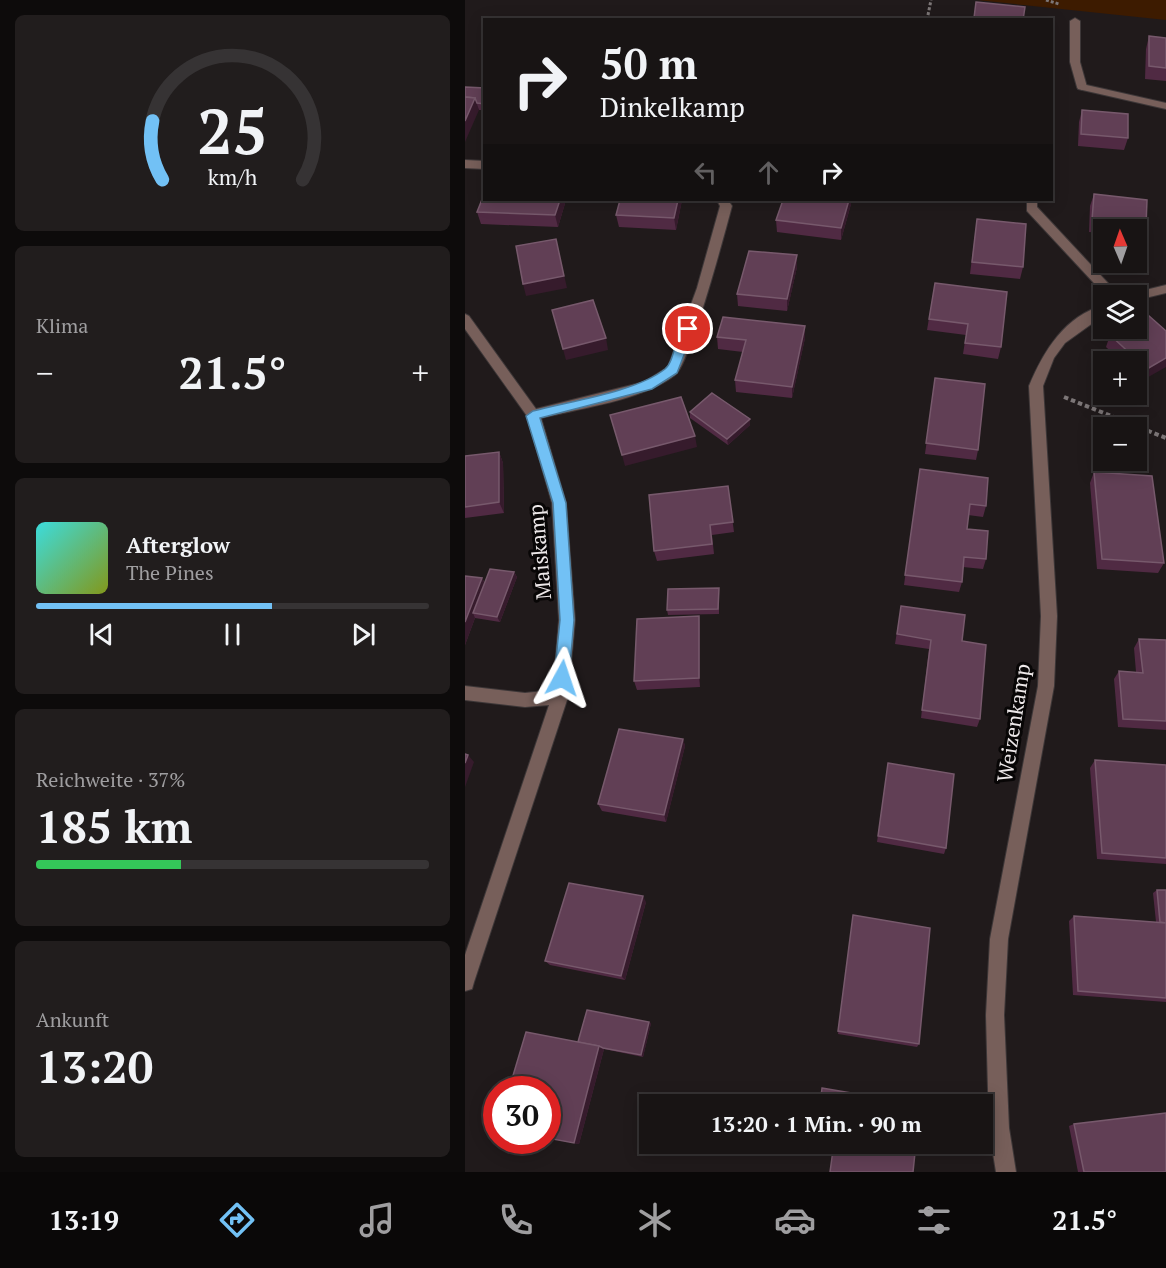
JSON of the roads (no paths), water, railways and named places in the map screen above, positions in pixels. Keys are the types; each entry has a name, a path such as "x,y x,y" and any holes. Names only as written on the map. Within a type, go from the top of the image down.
{"street":[{"path":"1075,21 1075,63 1083,87 1166,106"},
{"path":"465,164 483,165"},
{"path":"533,416 648,386 673,370 703,288 726,206 724,201"},
{"path":"1032,201 1031,208 1104,285"},
{"path":"1147,294 1166,289"},
{"name":"Weizenkamp","path":"1006,1172 999,1128 995,1015 999,939 1046,686 1049,616 1036,386 1048,356 1065,332 1093,315"},
{"name":"Maiskamp","path":"465,319 533,416 559,503 567,620 560,697 465,982"},
{"path":"465,693 525,700 560,697"}]}
